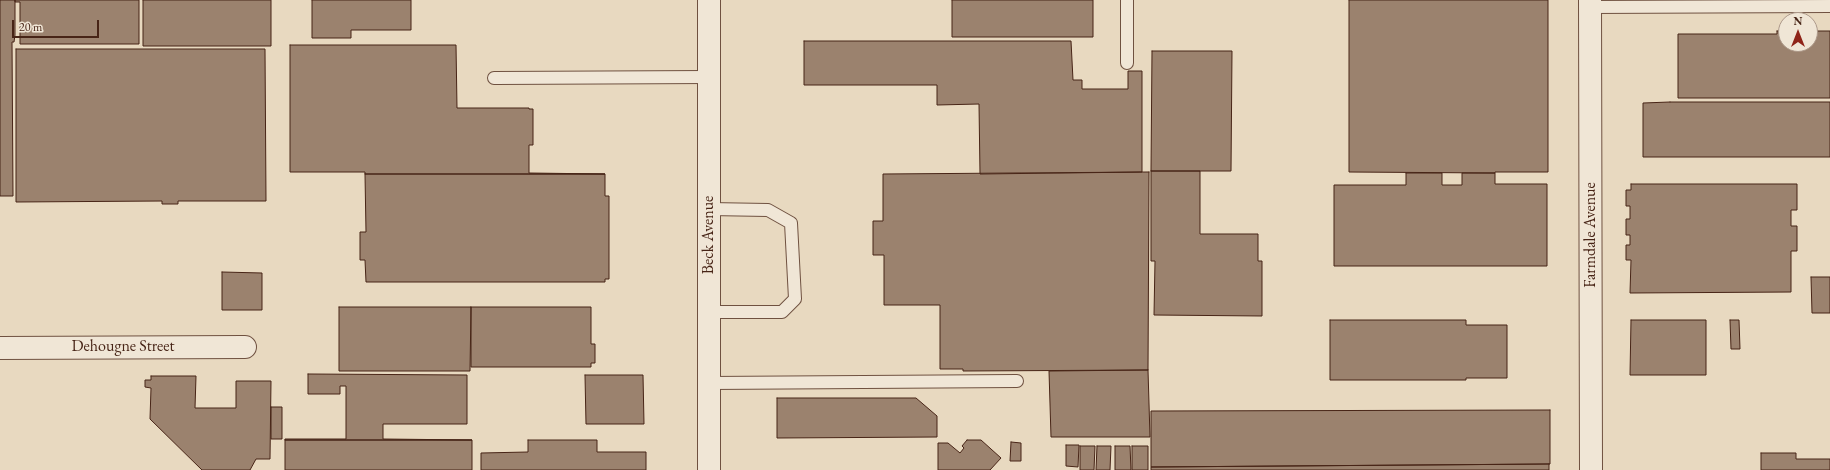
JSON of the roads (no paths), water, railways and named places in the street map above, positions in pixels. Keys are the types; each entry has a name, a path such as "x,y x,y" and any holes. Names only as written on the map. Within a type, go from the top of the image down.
{"street":[{"name":"Beck Avenue","path":"709,470 710,0"},
{"name":"Farmdale Avenue","path":"1590,3 1591,470"},
{"name":"Dehougne Street","path":"0,348 245,347"}],"lane":[{"path":"1127,0 1127,63"},
{"path":"1590,3 1830,6"},
{"path":"494,78 709,77"},
{"path":"709,209 768,210 792,223 795,299 782,312 709,312"},
{"path":"709,383 1017,381"}]}
